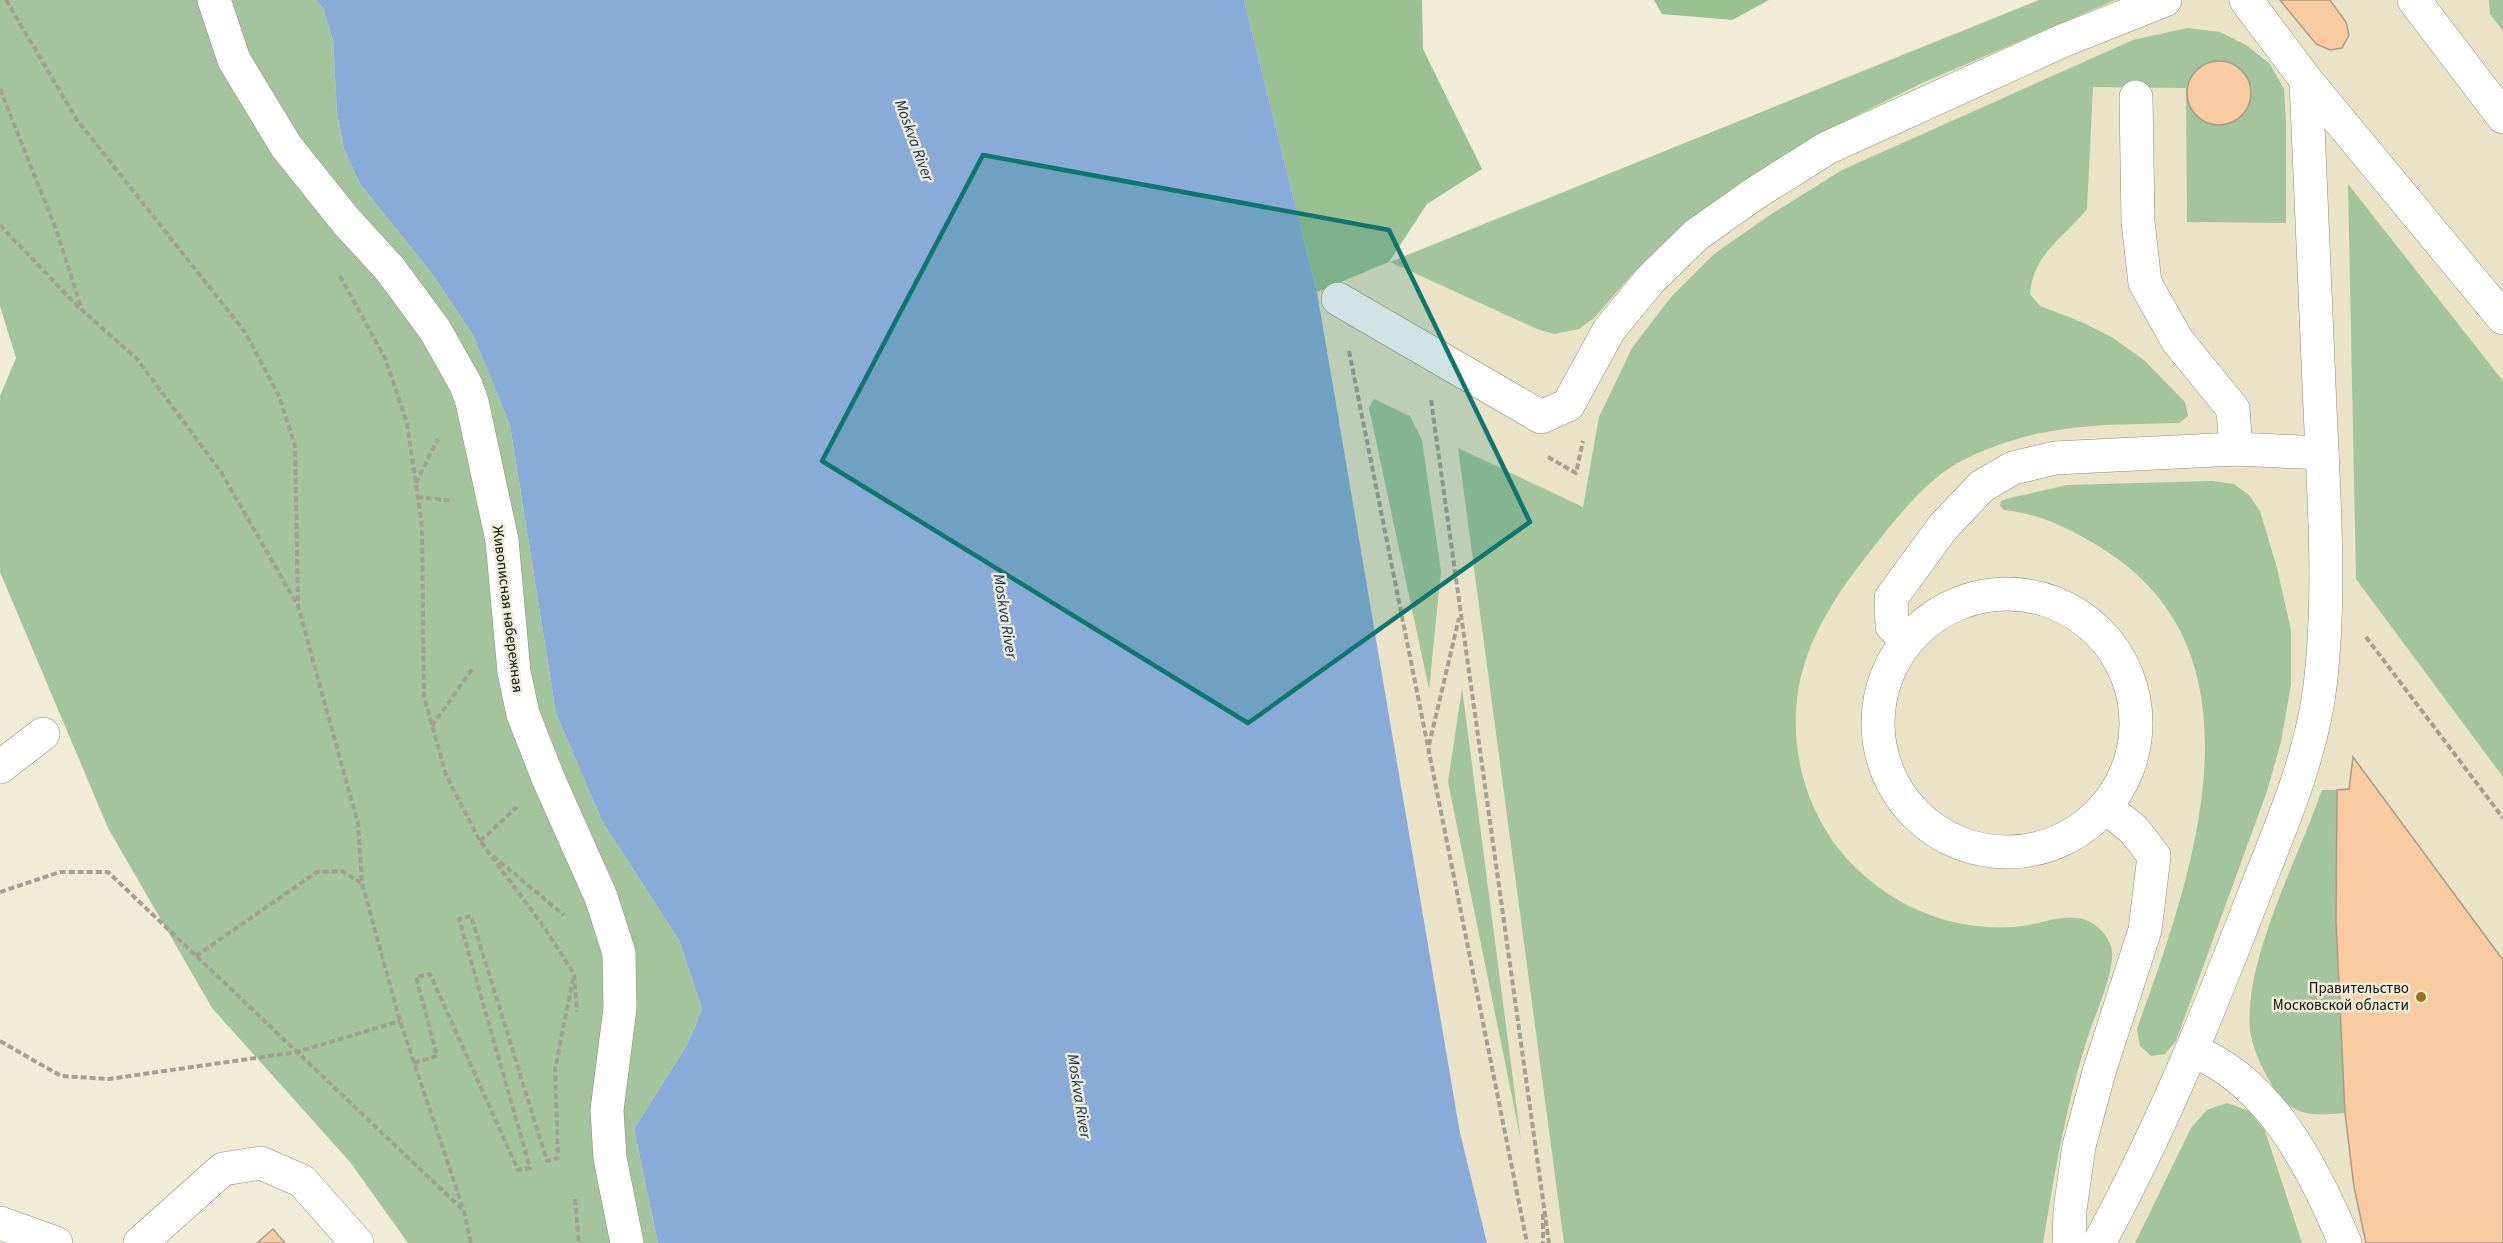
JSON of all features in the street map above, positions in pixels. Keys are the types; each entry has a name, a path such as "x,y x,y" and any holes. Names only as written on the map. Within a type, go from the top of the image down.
{"street":[{"name":"Живописная набережная","path":"214,0 234,60 286,146 346,221 396,278 435,330 466,385 472,402 502,540 514,672 523,714 548,778 601,897 619,953 620,1008 608,1110 610,1158 627,1243"},
{"path":"1338,299 1541,417 1569,405 1609,330 1650,280 1696,235 1754,194 1827,148 2062,41 2165,0"},
{"path":"2246,0 2306,80 2503,318"},
{"path":"2414,0 2503,117"},
{"path":"2099,1243 2193,1051 2290,801 2308,746 2320,688 2325,583 2322,453 2306,80"},
{"path":"2136,97 2138,222 2145,283 2177,340 2233,409 2236,450"},
{"path":"1908,639 1892,626 1891,598 1943,527 1982,486 2013,468 2055,458 2236,450 2322,453"},
{"path":"1997,593 2046,598 2092,624 2124,664 2137,713 2131,764 2107,808 2064,841 2017,854 1967,848 1922,823 1890,783 1876,734 1882,684 1908,639 1948,606 1997,593"},
{"path":"0,767 43,734"},
{"path":"2069,1243 2070,1210 2079,1146 2099,1072 2145,930 2154,856 2134,830 2107,808"},
{"path":"2193,1051 2214,1059 2237,1075 2278,1119 2324,1194 2345,1243"},
{"path":"140,1243 223,1169 261,1163 302,1181 357,1243"},
{"path":"0,1223 56,1243"}],"path":[{"path":"6,0 77,120 245,332 279,396 295,446 298,606 358,824 362,883 400,1021 464,1211 471,1243"},
{"path":"0,89 56,229 82,310"},
{"path":"0,225 82,310 137,359 214,463 298,606"},
{"path":"336,270 385,358 407,423 422,526 424,696 446,775 480,841 544,927 574,974 577,1015"},
{"path":"1358,353 1348,348 1527,1243"},
{"path":"1430,393 1550,1243"},
{"path":"1545,456 1576,473 1585,434"},
{"path":"1428,749 1460,615"},
{"path":"432,726 464,678 510,624"},
{"path":"2361,631 2503,818"},
{"path":"480,841 548,778"},
{"path":"488,852 567,917"},
{"path":"196,956 317,872 342,871 362,883"},
{"path":"0,892 60,872 108,872 464,1211"},
{"path":"414,1063 437,1056 416,977 430,974 518,1170 530,1168 459,919 471,916 547,1161 558,1158 555,1069 574,974"},
{"path":"0,1041 61,1076 109,1079 297,1052 400,1021"},
{"path":"574,1189 579,1243"},
{"path":"1543,1198 1543,1243"}],"highlighted area":[{"path":"983,155 1389,230 1530,522 1248,723 822,461"}],"shaded area":[{"path":"2039,0 2503,0 2503,1243 1487,1243 1460,1133 1317,292"}],"green space":[{"path":"0,0 316,0 323,8 333,40 337,112 344,149 360,184 431,272 473,335 510,425 556,713 602,821 679,940 702,1009 687,1045 634,1129 658,1243 408,1243 350,1162 212,1008 108,828 0,572 0,396 16,358 0,306"},
{"path":"1244,0 1422,0 1423,49 1482,169 1427,204 1389,262 1317,292"},
{"path":"1654,0 1769,0 1732,20 1662,14"},
{"path":"2039,0 2115,0 1920,84 1817,135 1685,222 1636,270 1594,318 1579,329 1554,334 1537,329 1390,262"},
{"path":"2489,0 2503,0 2503,31 2490,14"},
{"path":"2188,28 2220,32 2246,45 2270,64 2284,89 2286,223 2187,222 2186,88 2093,87 2087,209 2043,257 2032,280 2030,294 2040,306 2084,323 2113,338 2144,360 2185,402 2188,416 2179,423 2122,424 2069,428 2043,433 1991,448 1951,467 1928,485 1907,507 1846,583 1811,645 1799,688 1796,715 1797,742 1808,794 1819,819 1833,841 1867,878 1904,903 1946,920 1968,925 2014,927 2062,918 2078,918 2094,924 2109,941 2112,954 2109,975 2068,1107 2043,1243 1564,1243 1458,448 1583,507 1599,417 1632,348 1671,297 1714,254 1770,215 1842,170 2133,40"},
{"path":"2348,184 2503,381 2503,777 2356,579"},
{"path":"1374,399 1410,416 1422,440 1441,571 1429,689 1369,408"},
{"path":"2212,481 2234,484 2249,495 2260,511 2277,568 2291,630 2291,684 2281,742 2266,794 2176,1041 2165,1054 2151,1056 2140,1046 2137,1029 2177,909 2194,844 2204,778 2203,714 2190,654 2161,600 2112,555 2061,526 2019,512 2004,510 2000,506 2001,501 2006,499 2067,485"},
{"path":"1462,688 1521,1141 1448,782"},
{"path":"2322,790 2337,790 2336,921 2345,1113 2310,1114 2292,1107 2284,1100 2276,1092 2266,1074 2257,1055 2250,1029 2250,1001 2264,940"},
{"path":"2227,1103 2249,1111 2265,1131 2302,1243 2135,1243 2191,1128 2207,1110"}],"water":[{"name":"Moskva River","path":"316,0 1244,0 1317,292 1460,1133 1487,1243 658,1243 634,1129 687,1045 702,1009 679,940 602,821 556,713 510,425 473,335 431,272 360,184 344,149 337,112 333,40 323,8"}],"building":[{"path":"2280,0 2330,0 2346,22 2349,35 2342,48 2330,50 2316,44"},
{"path":"2219,61 2237,67 2245,75 2251,93 2245,111 2237,119 2219,125 2201,119 2193,111 2187,93 2193,75 2201,67"},
{"name":"Правительство Московской области","path":"2353,757 2503,960 2503,1243 2366,1243 2354,1187 2345,1113 2336,921 2337,790 2349,789"},
{"path":"273,1229 285,1243 257,1243"}],"place":[{"name":"Правительство Московской области","path":"2421,997"}]}
